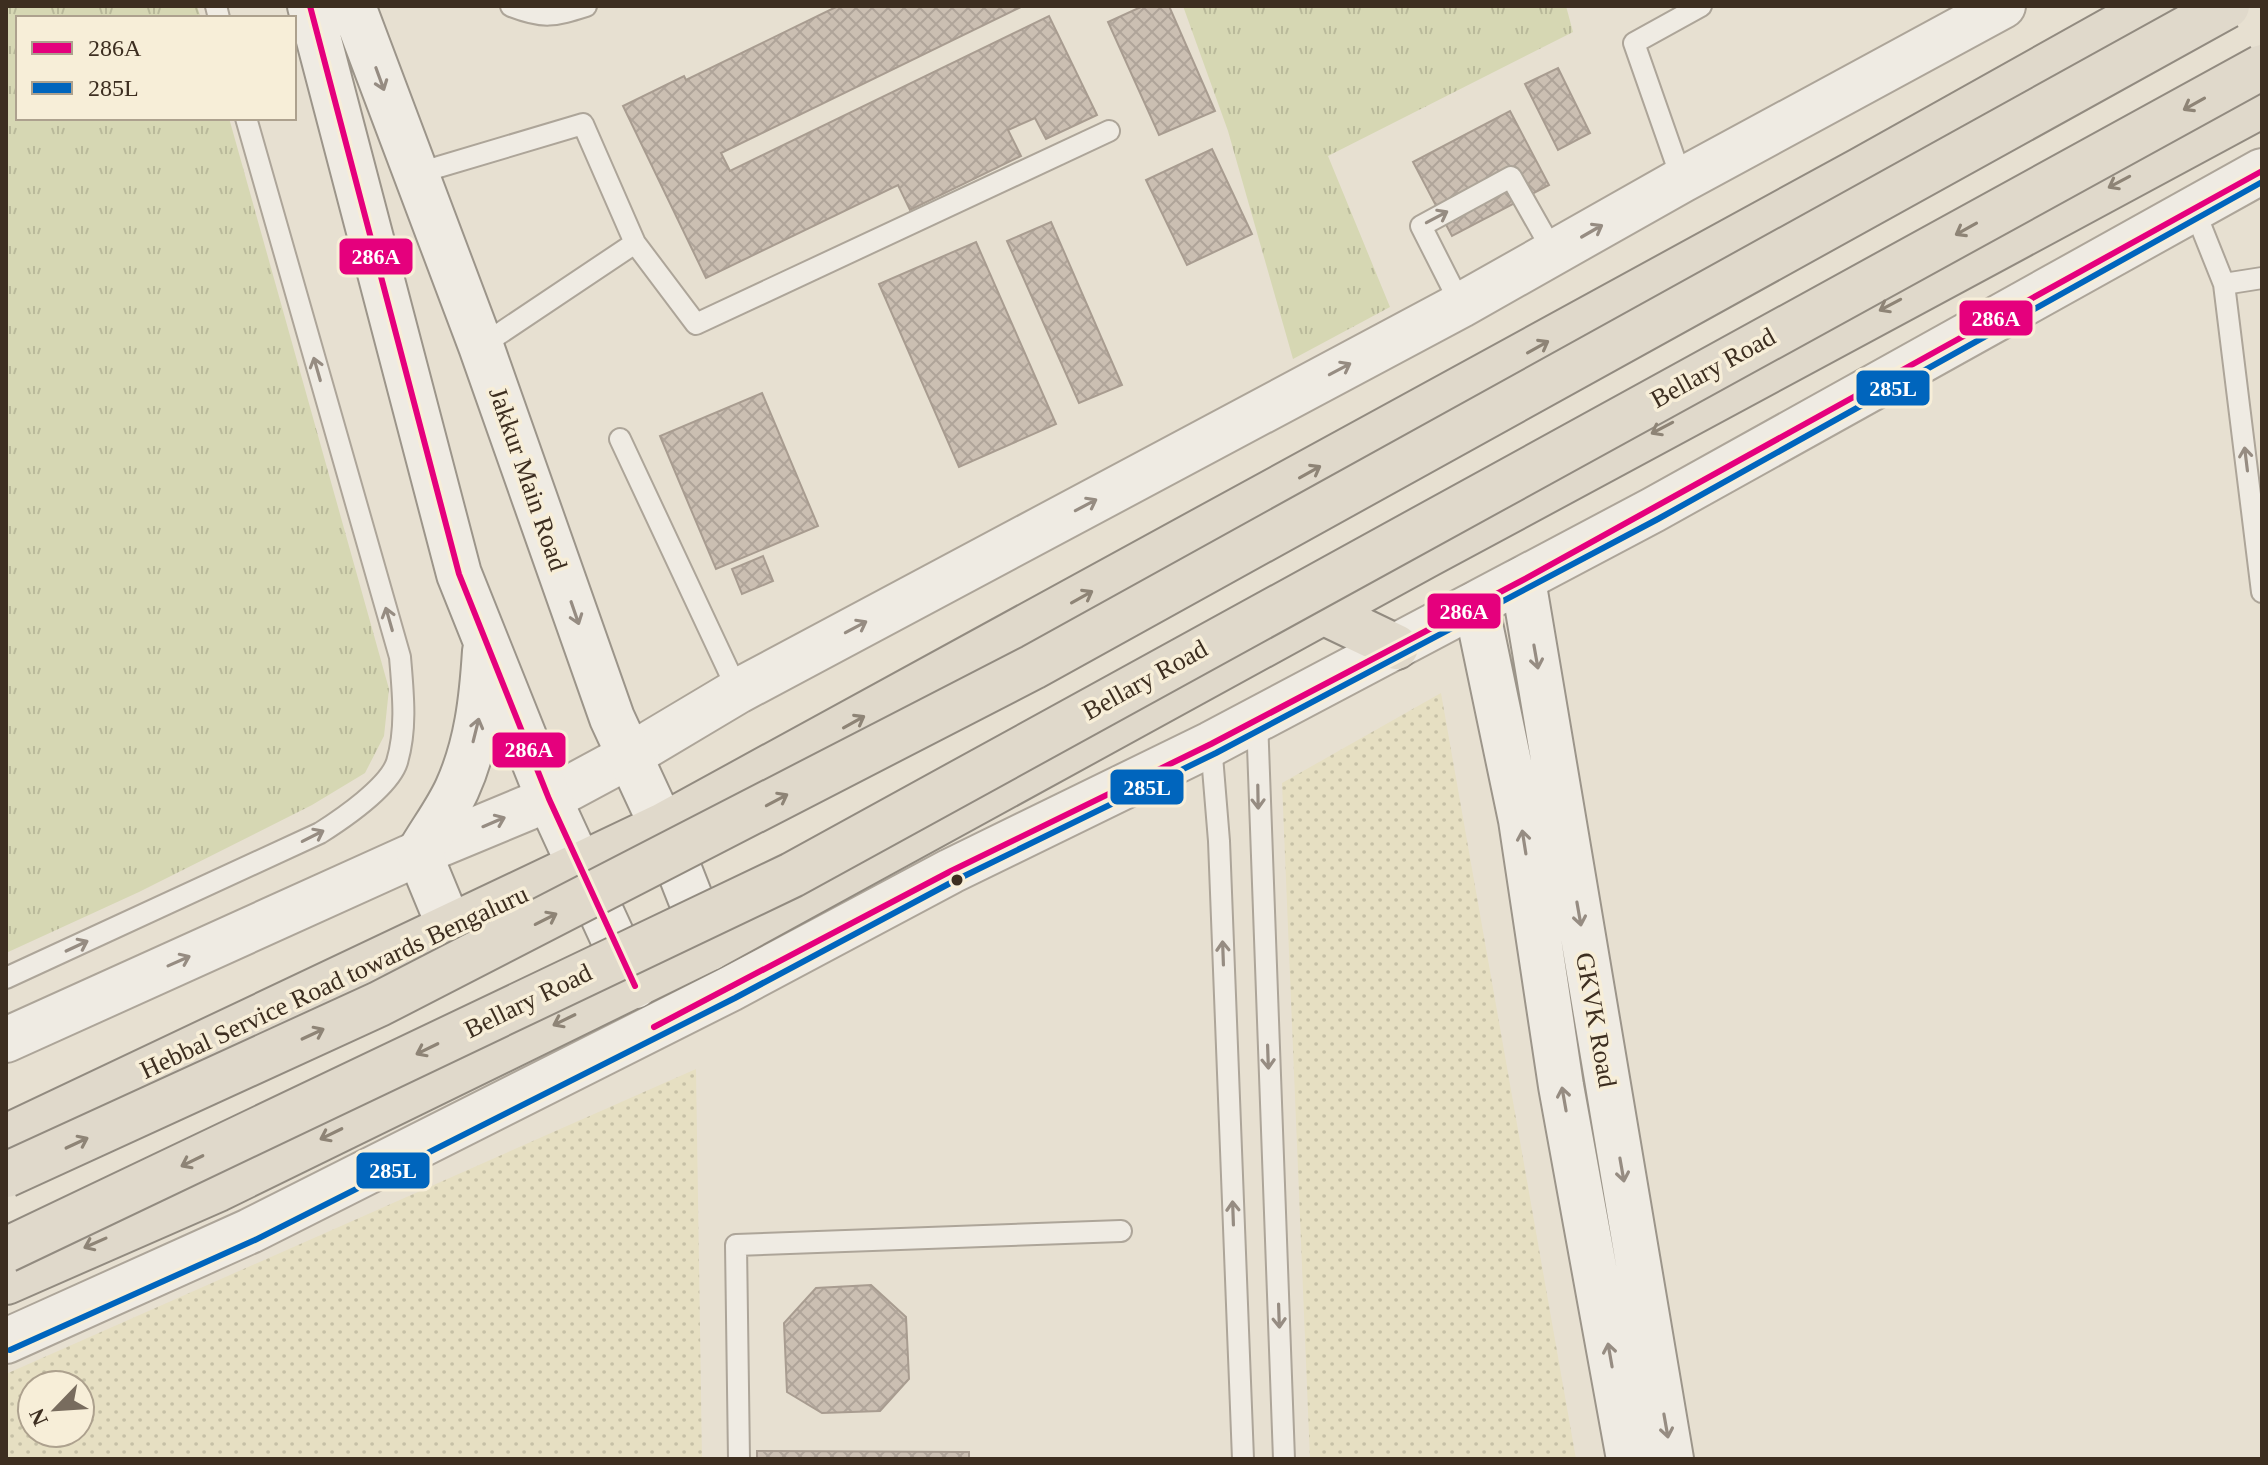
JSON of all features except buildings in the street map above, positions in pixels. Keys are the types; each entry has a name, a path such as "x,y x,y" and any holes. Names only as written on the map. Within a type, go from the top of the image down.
{"highway":[{"path":"662,826 1819,193 2154,6"},
{"path":"6,1175 379,1004 1033,667 2227,6"},
{"name":"Bellary Road","path":"6,1250 792,875 2262,67"},
{"name":"Bellary Road","path":"6,1282 218,1189 710,948 1323,612 2262,105"},
{"path":"1323,612 1396,647"},
{"name":"Hebbal Service Road towards Bengaluru","path":"6,1137 662,826"}],"street":[{"path":"310,6 459,574 549,799 635,986"},
{"name":"Jakkur Main Road","path":"353,6 481,346 612,718 662,826 710,948"},
{"path":"6,1040 419,853 549,799 738,691 1461,305 1682,180 2003,6"},
{"path":"6,1341 250,1231 730,989 951,871 1211,744 1523,580 2262,171"},
{"name":"GKVK Road","path":"1523,580 1671,1459"},
{"name":"GKVK Road","path":"1476,605 1521,820 1561,1086 1629,1459"},
{"path":"419,853 456,791 469,757 482,704 485,640"},
{"path":"419,853 450,928"}],"lane":[{"path":"511,6 535,15 560,14 586,6"},
{"path":"1682,180 1634,43 1701,6"},
{"path":"6,978 320,833 362,805 396,765 405,717 400,657 247,120"},
{"path":"415,174 583,124 635,243 696,324 1109,131"},
{"path":"1461,305 1421,226 1511,177 1554,253"},
{"path":"2194,209 2224,284 2262,592"},
{"path":"481,346 635,243"},
{"path":"2224,284 2262,278"},
{"path":"620,439 738,691"},
{"path":"1257,719 1284,1459"},
{"path":"1211,744 1219,841 1243,1459"},
{"path":"739,1459 736,1245 1121,1231"}],"shaded area":[{"path":"1441,693 1576,1459 1310,1459 1282,783"},
{"path":"696,1069 702,1459 6,1459 6,1374 16,1370 16,1449 96,1449 96,1369 17,1369"}],"green space":[{"path":"6,6 197,6 200,16 16,16 16,120 230,120 389,689 384,736 365,773 312,805 139,892 6,953"},
{"path":"1183,6 1566,6 1573,32 1328,156 1390,307 1293,359 1228,131"}],"transit line":[{"name":"286A","path":"310,6 459,574 549,799 635,986"},
{"name":"286A","path":"654,1027 951,871 1211,744 1523,580 2262,171"},
{"name":"285L","path":"10,1350 255,1240 735,998 956,880 1216,753 1658,519 2262,182"}]}
